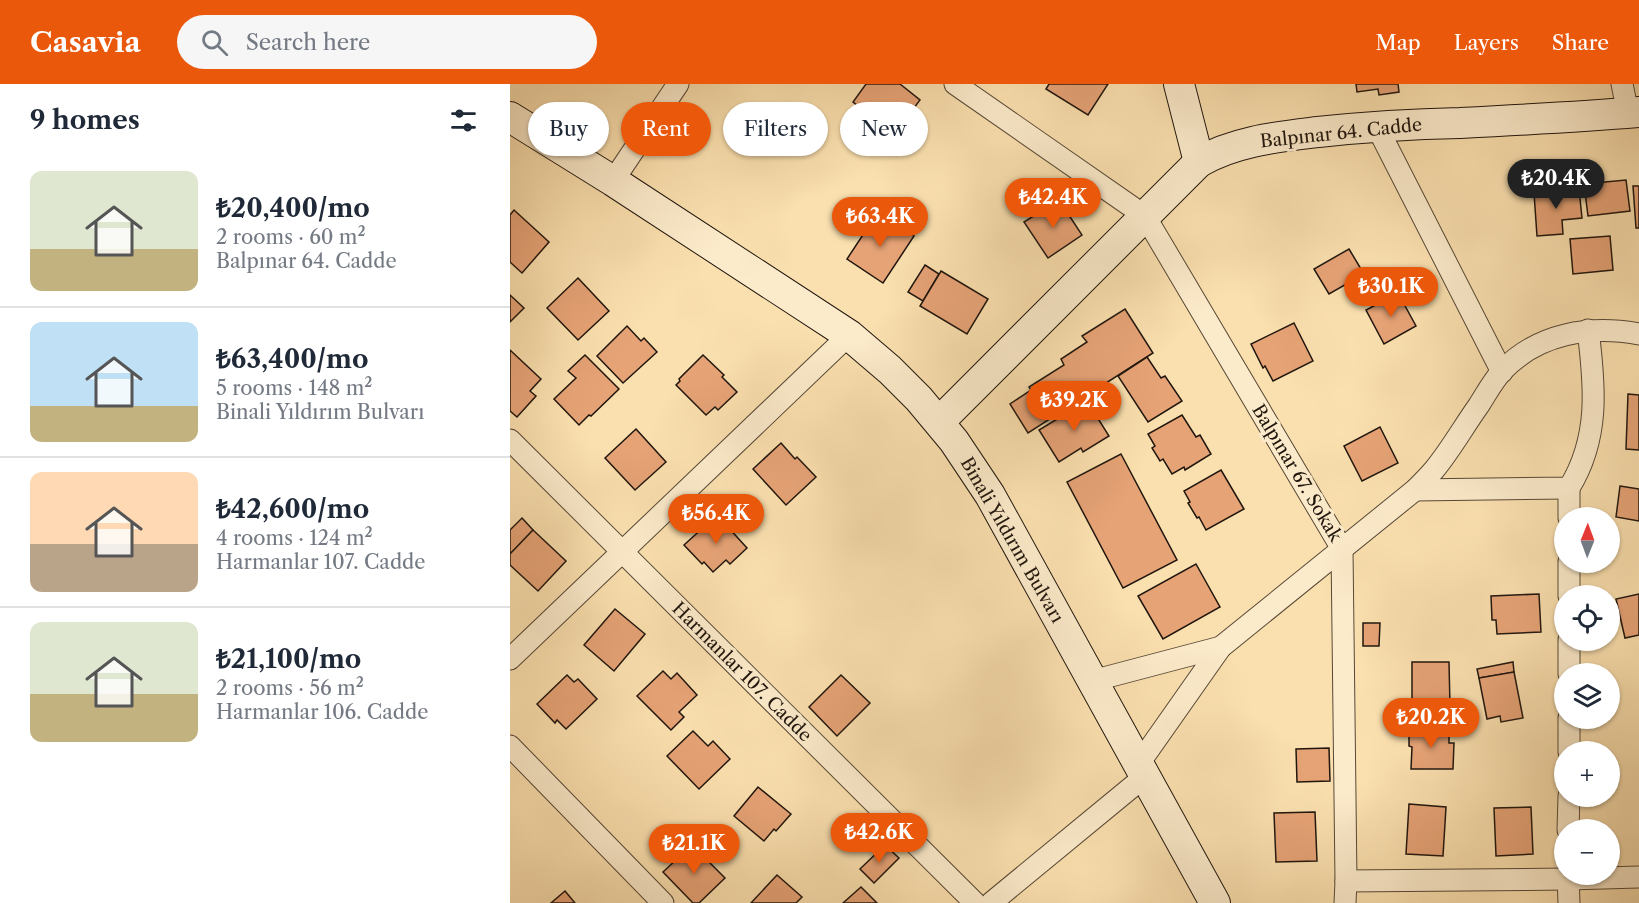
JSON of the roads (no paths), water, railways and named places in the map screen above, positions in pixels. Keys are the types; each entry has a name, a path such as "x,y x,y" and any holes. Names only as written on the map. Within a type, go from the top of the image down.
{"main road":[{"path":"1179,84 1199,162"},
{"name":"Balpınar 64. Cadde","path":"939,422 1199,162 1214,154 1236,146 1284,136 1377,127 1555,119 1634,112"},
{"name":"Binali Yıldırım Bulvarı","path":"510,117 614,180 849,335 890,370 939,422 990,495 1215,903"}],"street":[{"path":"614,180 678,84"},
{"path":"955,84 1145,216"},
{"path":"1622,84 1634,112"},
{"path":"1377,127 1502,372"},
{"name":"Balpınar 67. Sokak","path":"1145,216 1342,549 1346,881 1344,903"},
{"path":"1569,507 1569,488 1585,458 1592,420 1593,381 1588,330"},
{"path":"991,903 1141,771 1221,647 1415,490 1435,470 1502,372 1519,357 1542,343 1588,330 1626,331 1639,334"},
{"path":"510,658 849,335"},
{"name":"Harmanlar 107. Cadde","path":"510,440 975,903"},
{"path":"1415,490 1569,488"},
{"path":"1092,681 1221,647"},
{"path":"510,746 663,903"},
{"path":"1346,881 1554,877"},
{"path":"1620,877 1639,877"},
{"path":"1568,885 1569,903"}]}
